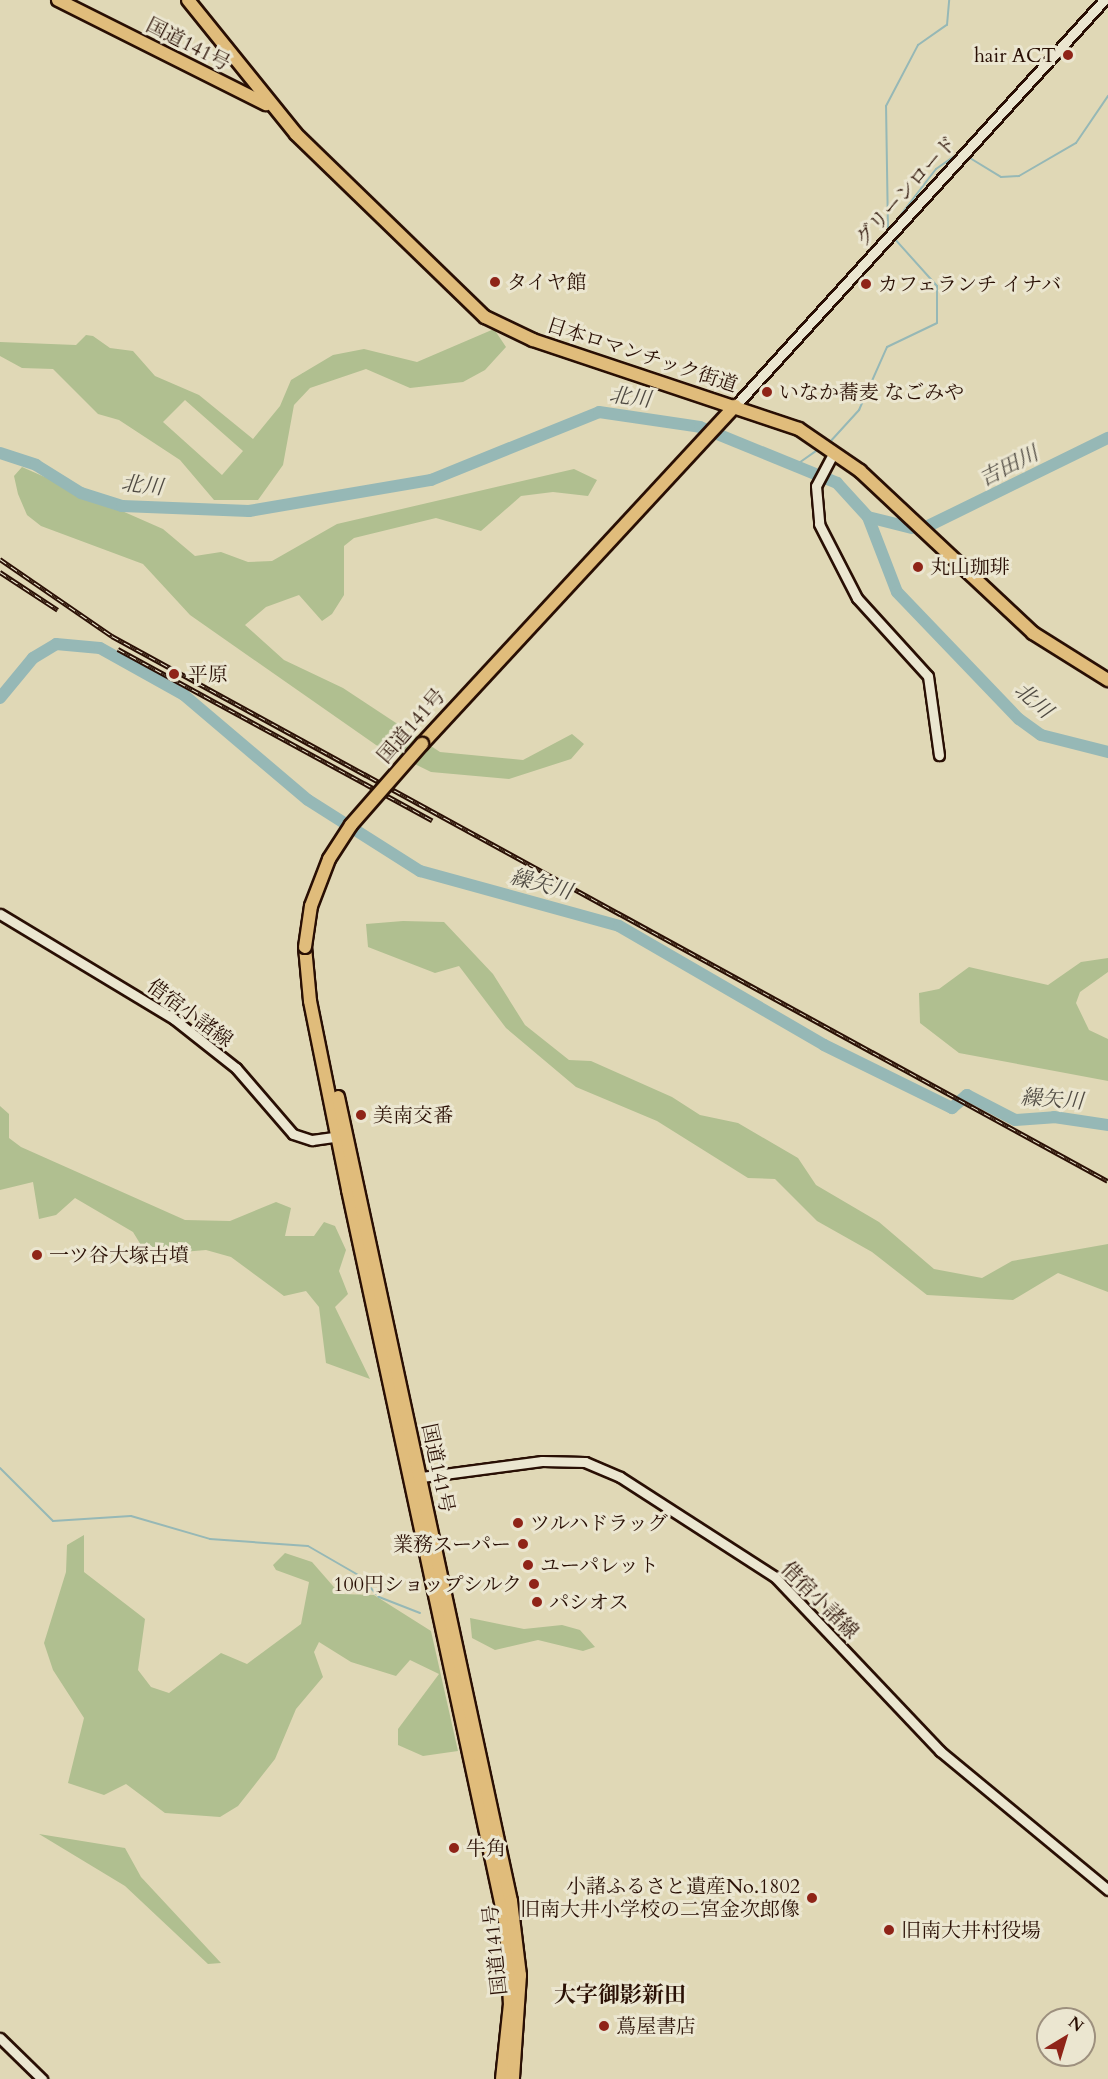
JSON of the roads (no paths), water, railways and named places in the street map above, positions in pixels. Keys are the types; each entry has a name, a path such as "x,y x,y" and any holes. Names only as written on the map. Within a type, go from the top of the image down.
{"highway":[{"name":"国道141号","path":"58,0 269,106"},
{"path":"188,0 269,106"},
{"path":"219,81 233,73 232,60"},
{"name":"日本ロマンチック街道","path":"269,106 485,317 533,340 799,429 834,452 1024,626 1108,680"},
{"name":"国道141号","path":"502,2079 509,2036 506,1926 415,1478 342,1136 312,1011 305,947 316,889 333,852 422,744 735,406"},
{"name":"国道141号","path":"415,1478 514,1920 521,2008 513,2079"}],"main road":[{"name":"グリーンロード","path":"735,406 1104,0"},
{"path":"834,452 825,465 816,486 819,524 857,598 928,676 939,754"},
{"name":"借宿小諸線","path":"0,914 174,1019 236,1068 293,1134 312,1140 342,1136"},
{"name":"借宿小諸線","path":"415,1478 542,1461 585,1462 620,1477 775,1577 940,1751 1108,1890"},
{"path":"0,2038 42,2079"}],"waterway":[{"path":"888,231 886,106 918,45 947,25 949,0"},
{"path":"965,155 1001,177 1019,176 1076,143 1108,96"},
{"path":"889,230 936,169 960,152"},
{"path":"829,443 859,410 887,347 937,323 937,286 893,237"},
{"name":"北川","path":"0,453 36,465 81,493 122,506 249,511 431,480 599,412 700,427 837,483 868,517 897,592 1019,719 1041,735 1108,752"},
{"name":"吉田川","path":"926,527 1108,438"},
{"path":"796,465 819,449"},
{"name":"吉田川","path":"868,517 912,528"},
{"name":"繰矢川","path":"0,698 33,658 56,644 100,648 184,695 308,800 420,871 619,926 824,1045 952,1108 967,1095 1015,1120 1054,1117 1108,1125"},
{"path":"0,1468 53,1521 131,1516 210,1539 308,1546 360,1576 379,1597 420,1613"}],"railway":[{"path":"0,559 112,636 1108,1181"},
{"path":"0,572 58,610"},
{"path":"118,649 432,820"}],"place":[{"name":"hair ACT","path":"1068,55"},
{"name":"タイヤ館","path":"495,282"},
{"name":"カフェランチ イナバ","path":"866,284"},
{"name":"いなか蕎麦 なごみや","path":"767,392"},
{"name":"丸山珈琲","path":"918,567"},
{"name":"平原","path":"174,674"},
{"name":"美南交番","path":"361,1115"},
{"name":"一ツ谷大塚古墳","path":"37,1255"},
{"name":"ツルハドラッグ","path":"518,1523"},
{"name":"業務スーパー","path":"523,1544"},
{"name":"ユーパレット","path":"528,1565"},
{"name":"100円ショップシルク","path":"534,1584"},
{"name":"パシオス","path":"537,1602"},
{"name":"牛角","path":"454,1848"},
{"name":"小諸ふるさと遺産No.1802 旧南大井小学校の二宮金次郎像","path":"812,1898"},
{"name":"旧南大井村役場","path":"889,1930"},
{"name":"蔦屋書店","path":"604,2026"}],"district":[{"name":"大字御影新田","path":"620,1996"}]}
